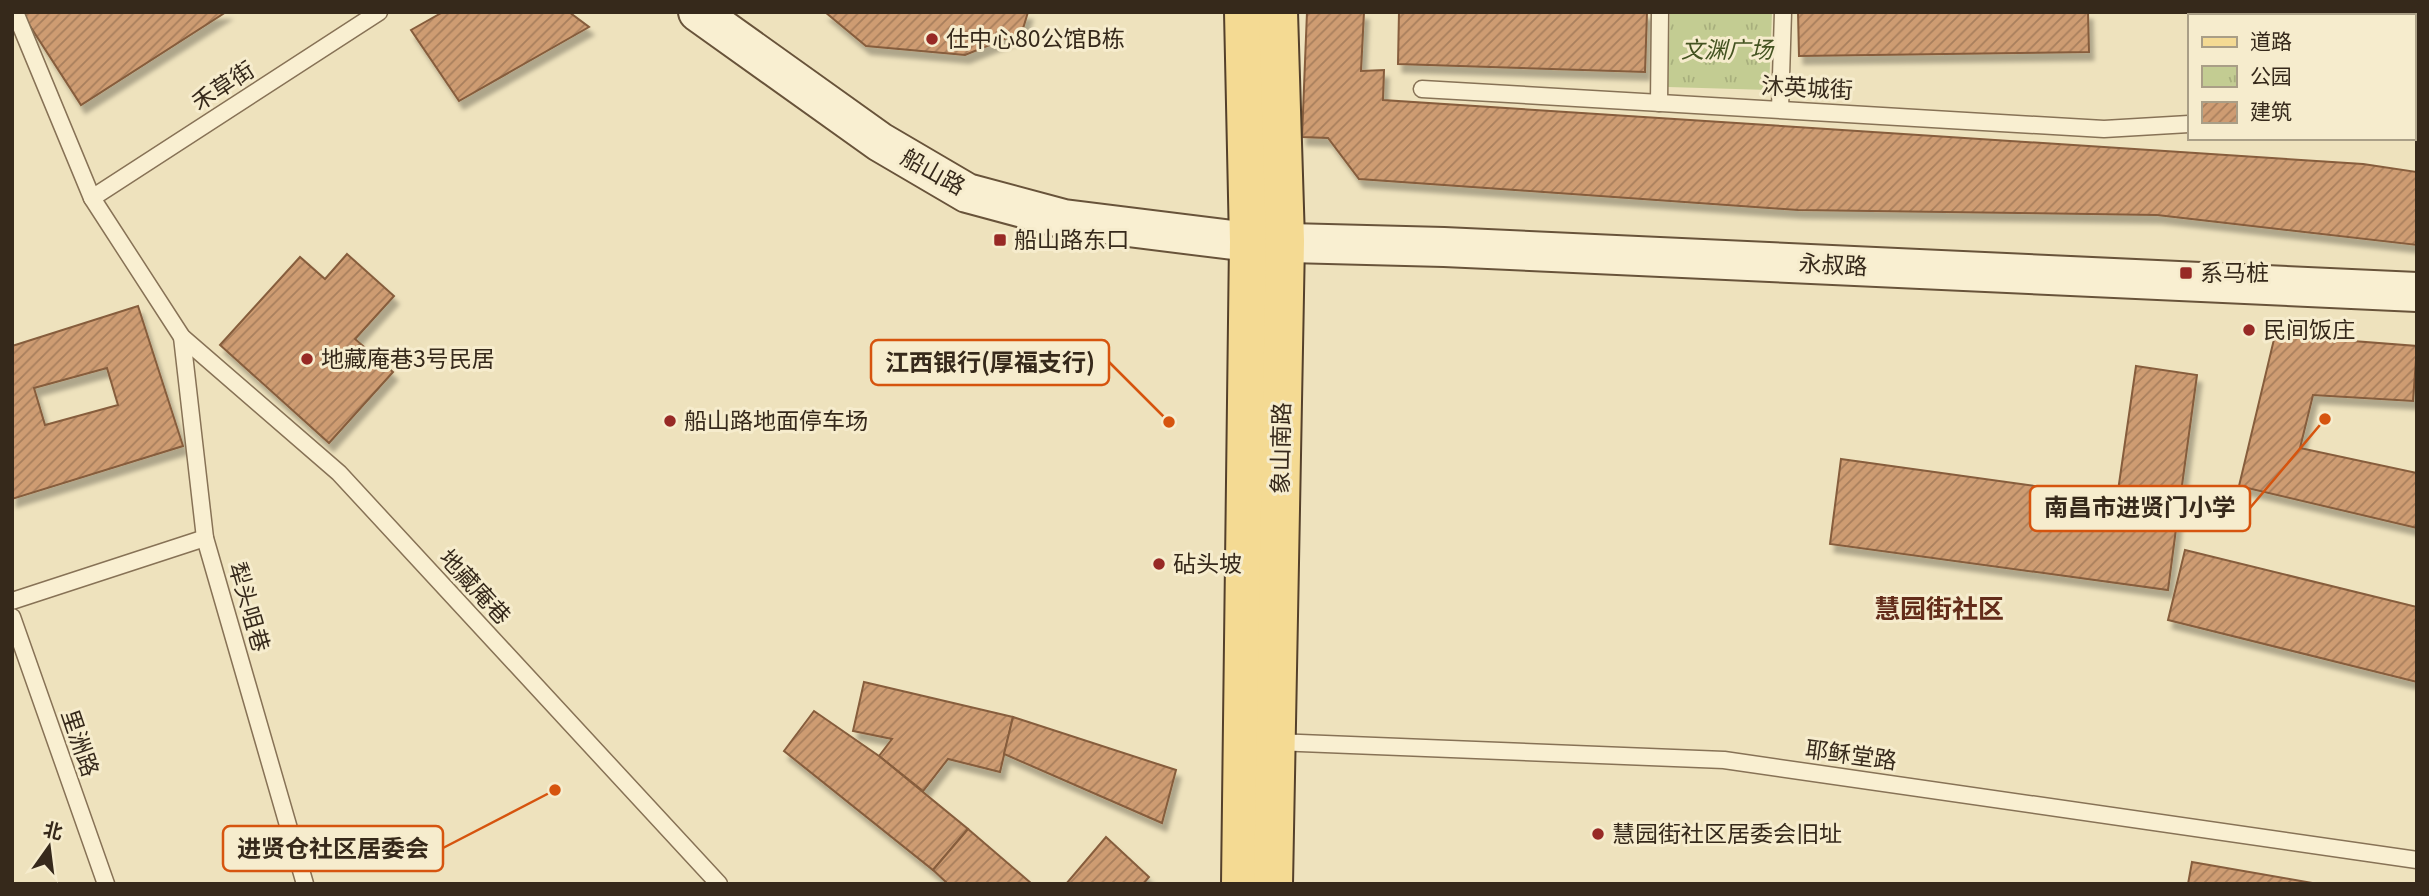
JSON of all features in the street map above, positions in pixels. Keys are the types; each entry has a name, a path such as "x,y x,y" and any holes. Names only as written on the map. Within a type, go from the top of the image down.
{"main road":[{"name":"象山南路","path":"1244,12 1267,242 1275,742 1273,884"},
{"name":"象山南路","path":"1241,884 1278,12"}],"street":[{"name":"船山路","path":"698,12 880,142 967,193 1064,219 1267,242"},
{"name":"永叔路","path":"1267,242 2417,292"}],"lane":[{"path":"15,12 92,198 182,337"},
{"name":"禾草街","path":"92,198 379,12"},
{"path":"1659,103 1660,12"},
{"path":"1780,109 1783,12"},
{"name":"沐英城街","path":"1422,89 2104,129 2188,124"},
{"name":"犁头咀巷","path":"182,337 205,538 305,884"},
{"name":"地藏庵巷","path":"182,337 339,473 719,884"},
{"path":"12,601 205,538"},
{"name":"里洲路","path":"12,617 106,884"},
{"name":"耶稣堂路","path":"1275,742 1724,760 2417,860"}],"green space":[{"name":"文渊广场","path":"1670,12 1772,12 1769,90 1668,87"}],"building":[{"path":"21,12 226,12 81,105"},
{"path":"443,12 569,12 589,27 459,101 411,30"},
{"name":"仕中心80公馆B栋","path":"825,12 1028,12 1022,32 965,55 866,46"},
{"path":"1307,12 1364,12 1361,71 1384,70 1383,100 2363,164 2417,172 2417,245 2157,215 1798,210 1359,179 1328,138 1302,137"},
{"path":"1399,12 1647,12 1645,72 1398,64"},
{"path":"1798,12 2088,12 2089,52 1799,56"},
{"name":"地藏庵巷3号民居","path":"347,254 394,296 355,339 393,372 329,443 220,345 300,257 325,279"},
{"path":"138,306 183,446 12,499 12,346","holes":["107,368 118,405 45,425 34,388"]},
{"path":"2275,335 2417,346 2413,401 2313,395 2300,448 2417,473 2417,528 2239,486"},
{"path":"2136,366 2197,375 2180,500 2118,491"},
{"path":"1841,459 2179,506 2168,590 1830,544"},
{"path":"2185,550 2417,607 2417,682 2168,620"},
{"path":"864,682 1013,717 1000,772 948,759 923,791 879,756 892,739 853,731"},
{"path":"814,711 879,756 968,829 933,870 784,751"},
{"path":"1013,717 1176,770 1162,823 1004,754"},
{"path":"968,829 1032,884 948,884 933,870"},
{"path":"1106,837 1149,877 1143,884 1066,884"},
{"path":"2192,862 2318,884 2188,884"}],"place":[{"name":"仕中心80公馆B栋","path":"932,39"},
{"name":"船山路东口","path":"1000,240"},
{"name":"系马桩","path":"2186,273"},
{"name":"民间饭庄","path":"2249,330"},
{"name":"地藏庵巷3号民居","path":"307,359"},
{"name":"南昌市进贤门小学","path":"2325,419"},
{"name":"船山路地面停车场","path":"670,421"},
{"name":"江西银行(厚福支行)","path":"1169,422"},
{"name":"砧头坡","path":"1159,564"},
{"name":"进贤仓社区居委会","path":"555,790"},
{"name":"慧园街社区居委会旧址","path":"1598,834"}],"district":[{"name":"慧园街社区","path":"1939,609"}]}
